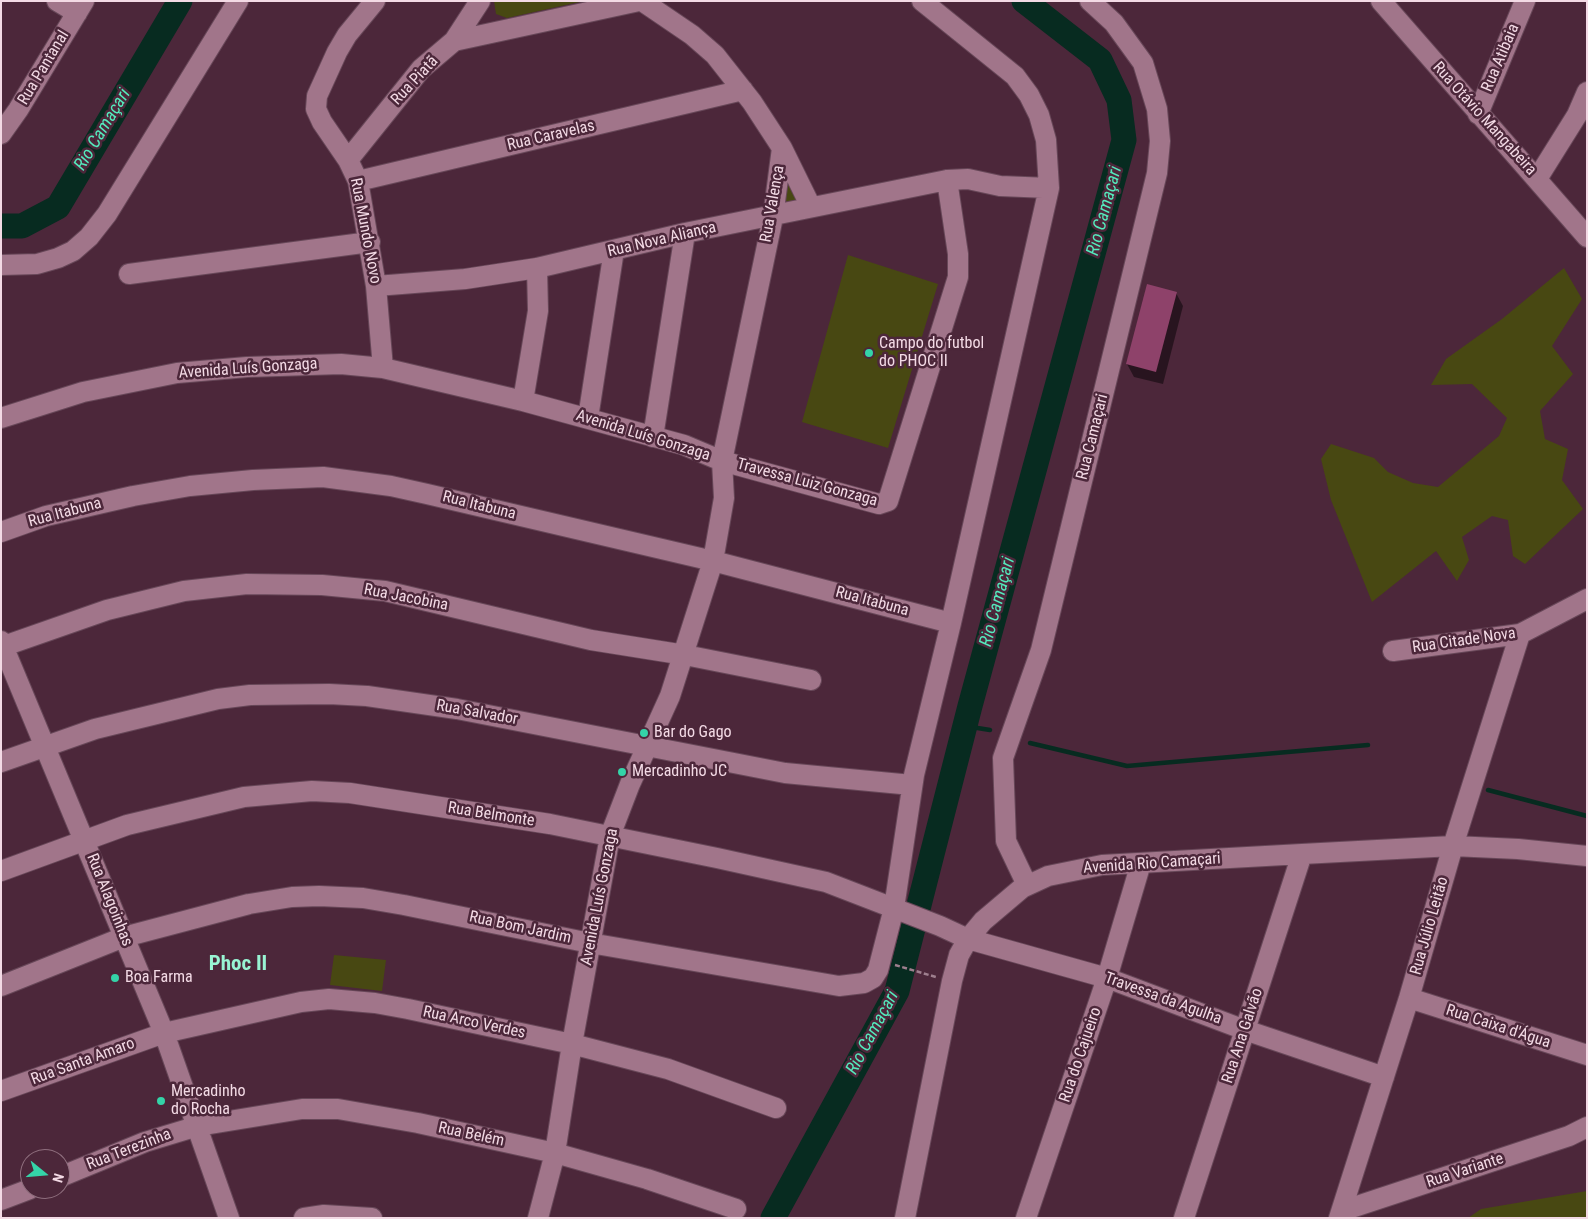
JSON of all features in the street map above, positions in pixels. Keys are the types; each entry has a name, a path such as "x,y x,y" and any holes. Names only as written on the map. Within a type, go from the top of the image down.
{"street":[{"path":"57,1 81,7"},
{"path":"1,265 37,264 58,258 73,251 89,237 107,214 238,1"},
{"name":"Rua Mundo Novo","path":"375,1 337,52 325,76 316,103 316,109 322,122 348,160 358,181 370,242 376,286 383,368"},
{"name":"Rua Piatã","path":"348,160 421,69 454,41 480,1"},
{"path":"454,41 641,1"},
{"name":"Rua Valença","path":"641,1 692,35 715,55 743,90 782,148 773,217 722,460"},
{"name":"Rua Bom Jardim","path":"1,986 124,937 249,904 292,897 319,896 363,898 404,905 590,943 795,980 853,986 873,978 878,970 901,911 912,785 951,623 1049,188 1046,140 1039,115 1029,95 1016,76 922,1"},
{"name":"Rua Camaçari","path":"1027,885 1006,841 1003,758 1041,650 1157,173 1160,141 1157,109 1142,62 1114,23 1090,1"},
{"name":"Rua Otávio Mangabeira","path":"1380,1 1587,237"},
{"name":"Rua Atibaia","path":"1478,114 1525,1"},
{"name":"Rua Pantanal","path":"1,134 18,110 81,7"},
{"name":"Rua Caravelas","path":"358,181 743,90"},
{"path":"1537,179 1577,114 1587,92"},
{"path":"782,148 811,207"},
{"name":"Rua Nova Aliança","path":"376,286 465,279 537,268 685,233 773,217 811,207 947,180 968,179 1000,186 1049,188"},
{"name":"Travessa Luiz Gonzaga","path":"722,460 879,504 888,501 958,277 958,254 947,180"},
{"path":"653,437 685,233"},
{"path":"129,274 370,242"},
{"path":"588,418 614,250"},
{"path":"523,401 538,311 537,268"},
{"name":"Avenida Luís Gonzaga","path":"1,418 83,392 177,373 321,364 383,368 523,401 684,446 722,460 724,498 714,561 685,655 663,715 610,836 572,1044 555,1153 538,1218"},
{"name":"Rua Itabuna","path":"1,532 46,516 133,496 190,486 253,480 323,477 409,490 714,561 951,623"},
{"name":"Rua Jacobina","path":"2,645 149,598 216,586 322,585 385,591 591,640 685,655 811,680"},
{"name":"Rua Citade Nova","path":"1393,651 1520,634 1587,599"},
{"name":"Rua Júlio Leitão","path":"1340,1215 1409,998 1453,846 1520,634"},
{"name":"Rua Alagoinhas","path":"2,645 164,1032 229,1218"},
{"name":"Rua Salvador","path":"1,762 95,730 202,702 250,695 293,693 367,696 408,701 785,773 912,785"},
{"name":"Rua Belmonte","path":"1,870 127,825 244,797 312,791 350,793 550,824 610,836 826,882 901,911"},
{"name":"Avenida Rio Camaçari","path":"905,1218 952,981 959,955 968,939 1007,899 1027,885 1048,876 1102,865 1453,846 1518,848 1587,856"},
{"name":"Rua Ana Galvão","path":"1184,1218 1302,854"},
{"name":"Rua do Cajueiro","path":"1026,1218 1107,978 1141,864"},
{"name":"Travessa da Agulha","path":"901,911 968,939 1107,978 1244,1030 1384,1077"},
{"name":"Rua Caixa d'Água","path":"1409,998 1587,1055"},
{"name":"Rua Arco Verdes","path":"164,1032 301,1002 347,1000 408,1009 572,1044 668,1070 776,1108"},
{"name":"Rua Santa Amaro","path":"1,1091 164,1032"},
{"name":"Rua Belém","path":"198,1126 302,1109 338,1109 410,1121 555,1153 647,1179 736,1209"},
{"name":"Rua Terezinha","path":"70,1173 145,1142 198,1126"},
{"name":"Rua Variante","path":"1340,1215 1569,1136 1587,1127"},
{"path":"1,1200 20,1193"},
{"path":"304,1218 330,1215 372,1218"}],"path":[{"path":"898,966 952,981"}],"shaded area":[{"path":"494,1 584,1 507,18 496,14"},
{"path":"785,166 801,200 779,205"},
{"name":"Campo do futbol do PHOC II","path":"848,255 938,284 888,448 802,422"},
{"path":"1564,268 1582,299 1552,346 1573,374 1540,411 1545,439 1568,449 1562,480 1583,509 1525,564 1513,556 1508,520 1492,516 1462,537 1469,560 1457,581 1436,551 1372,602 1331,500 1321,459 1331,444 1374,458 1388,472 1413,483 1438,487 1499,436 1507,418 1472,384 1431,385 1446,359 1502,319"},
{"path":"334,955 386,960 382,991 330,985"},
{"path":"1587,1191 1587,1217 1468,1218 1481,1209"}],"building":[{"path":"1147,284 1177,292 1156,372 1126,364"}],"waterway":[{"name":"Rio Camaçari","path":"1,226 22,226 58,207 180,1"},
{"name":"Rio Camaçari","path":"773,1218 897,991 970,706 1124,140 1119,100 1100,60 1024,1"},
{"path":"965,726 990,730"},
{"path":"1030,743 1127,766 1368,745"},
{"path":"1488,790 1587,816"}],"place":[{"name":"Campo do futbol do PHOC II","path":"869,353"},
{"name":"Bar do Gago","path":"644,733"},
{"name":"Mercadinho JC","path":"622,772"},
{"name":"Boa Farma","path":"115,978"},
{"name":"Mercadinho do Rocha","path":"161,1101"}],"district":[{"name":"Phoc II","path":"238,965"}]}
